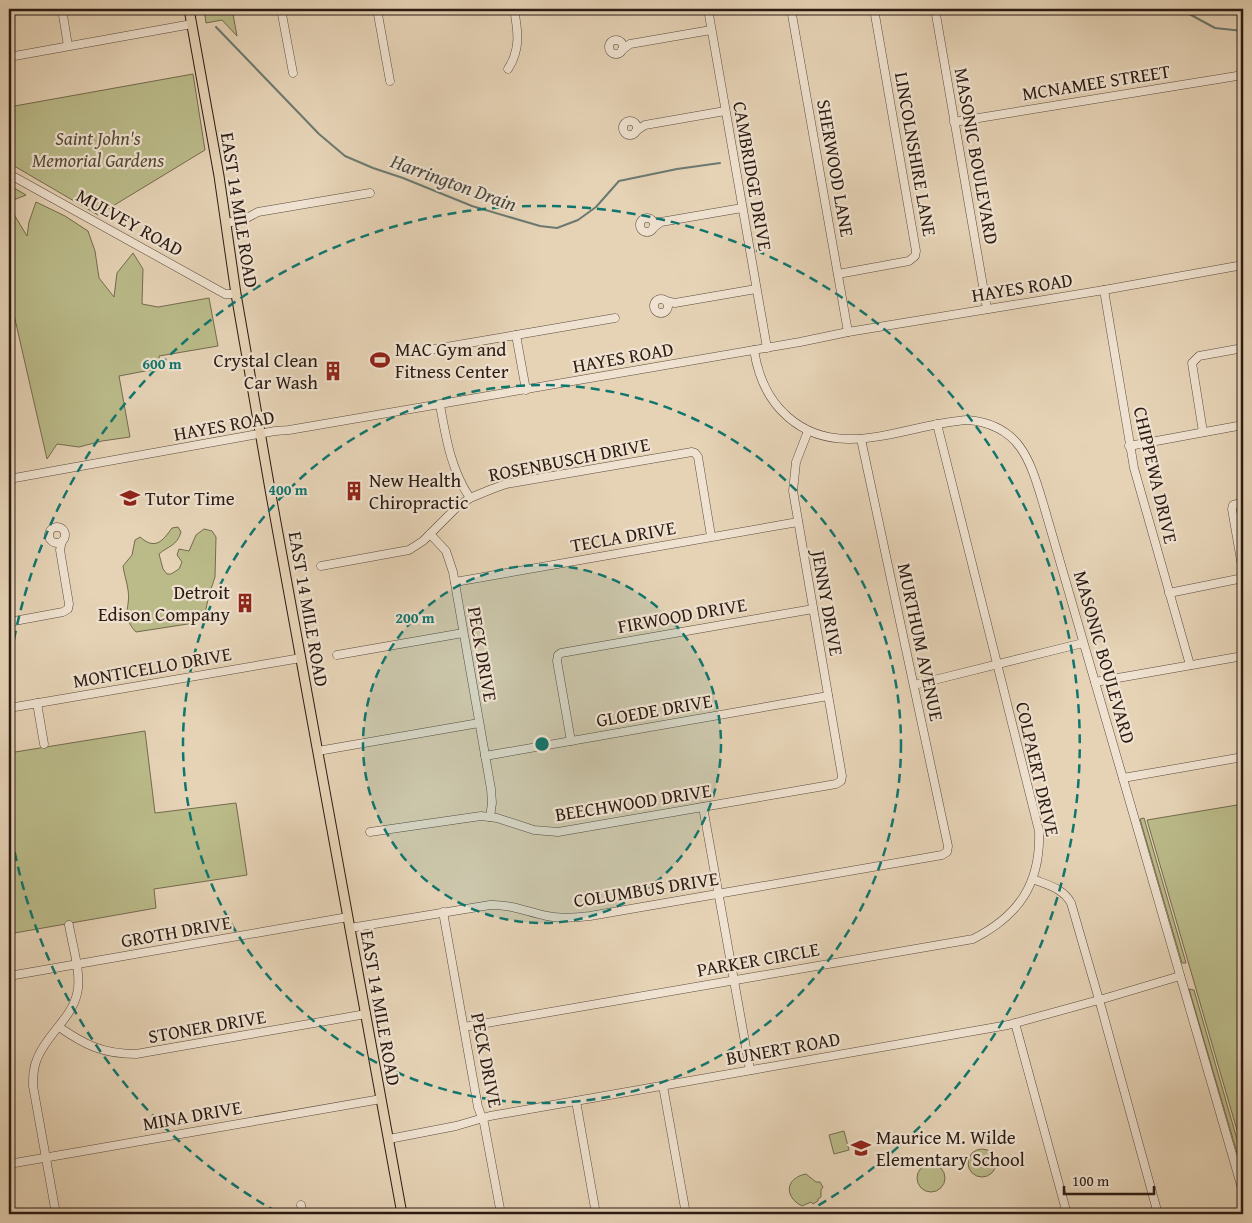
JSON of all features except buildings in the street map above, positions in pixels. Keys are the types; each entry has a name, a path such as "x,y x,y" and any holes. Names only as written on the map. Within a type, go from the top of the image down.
{"main road":[{"name":"EAST 14 MILE ROAD","path":"189,9 219,176 236,294 260,433 402,1214"}],"street":[{"path":"62,9 68,46"},
{"path":"281,9 293,73"},
{"path":"376,9 390,81"},
{"path":"508,69 514,60 517,50 514,9"},
{"name":"CAMBRIDGE DRIVE","path":"708,9 767,348"},
{"name":"SHERWOOD LANE","path":"791,9 848,332"},
{"name":"LINCOLNSHIRE LANE","path":"838,274 909,261 915,256 916,251 874,9"},
{"name":"MASONIC BOULEVARD","path":"935,9 986,308"},
{"path":"9,57 192,24"},
{"path":"621,46 711,30"},
{"name":"MCNAMEE STREET","path":"954,122 1243,75"},
{"path":"636,127 725,111"},
{"name":"MULVEY ROAD","path":"9,174 225,294 236,294"},
{"path":"226,223 243,220 258,212 370,193"},
{"path":"652,224 742,208"},
{"name":"HAYES ROAD","path":"9,479 260,433 440,405 848,332 1243,265"},
{"path":"666,305 756,289"},
{"name":"CHIPPEWA DRIVE","path":"1104,290 1129,446 1140,492 1190,665"},
{"path":"417,352 614,318"},
{"path":"516,335 526,390"},
{"path":"1203,432 1192,368 1195,359 1202,355 1243,348"},
{"name":"MASONIC BOULEVARD","path":"754,350 759,375 771,399 781,412 808,431 836,439 861,439 968,420 987,423 1007,434 1025,452 1037,481 1242,1183 1243,1192"},
{"path":"440,405 449,452 458,478 470,498"},
{"name":"COLPAERT DRIVE","path":"937,424 1038,831 1039,854 1033,879"},
{"path":"1129,446 1243,425"},
{"name":"JENNY DRIVE","path":"808,431 794,472 793,491 842,776 841,781"},
{"name":"MURTHUM AVENUE","path":"861,439 948,846 947,852"},
{"name":"ROSENBUSCH DRIVE","path":"321,566 409,550 419,544 456,508 470,498 506,484 689,452 695,452 698,457 710,536"},
{"path":"1243,502 1233,505 1232,509 1243,572"},
{"name":"TECLA DRIVE","path":"454,582 798,522"},
{"name":"PECK DRIVE","path":"430,534 446,551 450,560 491,789 490,816"},
{"path":"9,622 64,612 68,609 69,604 59,545"},
{"path":"1170,593 1243,578"},
{"name":"FIRWOOD DRIVE","path":"571,741 557,661 558,655 564,652 813,609"},
{"path":"337,656 463,634"},
{"path":"914,685 1083,642"},
{"path":"1095,682 1243,656"},
{"name":"MONTICELLO DRIVE","path":"9,708 301,658"},
{"name":"GLOEDE DRIVE","path":"485,756 828,696"},
{"path":"37,704 44,744"},
{"path":"318,751 479,723"},
{"path":"1124,778 1243,757"},
{"name":"BEECHWOOD DRIVE","path":"370,832 472,816 490,816 534,830 558,832 836,784 841,781"},
{"path":"703,807 750,1070"},
{"name":"COLUMBUS DRIVE","path":"350,928 501,904 548,916 574,918 942,855 947,852"},
{"path":"1033,879 1056,888 1067,896 1075,914 1158,1214"},
{"name":"PARKER CIRCLE","path":"464,1027 973,938 988,931 1012,913 1033,879"},
{"name":"PECK DRIVE","path":"443,912 478,1107 482,1118 501,1214"},
{"name":"GROTH DRIVE","path":"9,976 348,917"},
{"path":"56,1214 33,1086 33,1075 37,1058 68,1013 77,995 78,978 69,925"},
{"name":"BUNERT ROAD","path":"389,1139 456,1126 482,1118 1015,1023 1180,976"},
{"name":"STONER DRIVE","path":"58,1027 94,1048 116,1053 136,1054 366,1014"},
{"path":"1015,1023 1067,1214"},
{"path":"663,1086 686,1214"},
{"name":"MINA DRIVE","path":"9,1164 381,1098"},
{"path":"576,1101 596,1214"},
{"path":"301,1205 302,1214"}],"green space":[{"path":"204,9 232,9 237,36 222,20 206,23"},
{"name":"Saint John's Memorial Gardens","path":"193,74 205,150 98,215 9,163 9,107"},
{"path":"9,185 26,195 11,201 15,216 27,236 29,222 36,202 65,216 88,231 95,251 99,278 114,297 117,273 133,253 143,269 142,304 158,307 209,298 218,346 159,356 161,368 119,376 130,437 79,447 57,444 47,459 9,293"},
{"path":"178,527 181,532 177,540 159,554 163,569 167,574 171,574 179,569 182,562 177,555 179,549 189,551 196,535 204,529 212,531 216,537 215,577 205,613 201,620 194,623 136,632 128,621 127,616 129,596 123,566 132,555 135,540 140,537 150,543 158,543 172,528"},
{"path":"145,731 155,813 236,803 247,875 154,889 156,908 9,934 9,753"},
{"path":"1243,804 1243,1143 1241,1144 1147,820"},
{"path":"1144,818 1186,963 1182,963 1140,819"},
{"path":"1189,989 1194,990 1243,1160 1243,1173"},
{"path":"844,1131 849,1150 834,1154 829,1135"},
{"path":"982,1149 992,1153 996,1163 992,1173 982,1177 972,1173 968,1163 972,1153"},
{"path":"931,1164 941,1168 945,1178 941,1188 931,1192 921,1188 917,1178 921,1168"},
{"path":"806,1174 816,1182 820,1182 823,1187 818,1201 802,1206 792,1198 789,1188 794,1179"}],"waterway":[{"name":"Harrington Drain","path":"1180,9 1215,28 1243,31"},
{"name":"Harrington Drain","path":"216,27 319,134 345,156 472,206 540,226 557,228 578,220 596,207 619,181 677,169 720,163"}],"place":[{"name":"MAC Gym and Fitness Center","path":"380,360"},
{"name":"Crystal Clean Car Wash","path":"333,371"},
{"name":"New Health Chiropractic","path":"354,491"},
{"name":"Tutor Time","path":"130,498"},
{"name":"Detroit Edison Company","path":"245,603"},
{"name":"Maurice M. Wilde Elementary School","path":"861,1148"}]}
